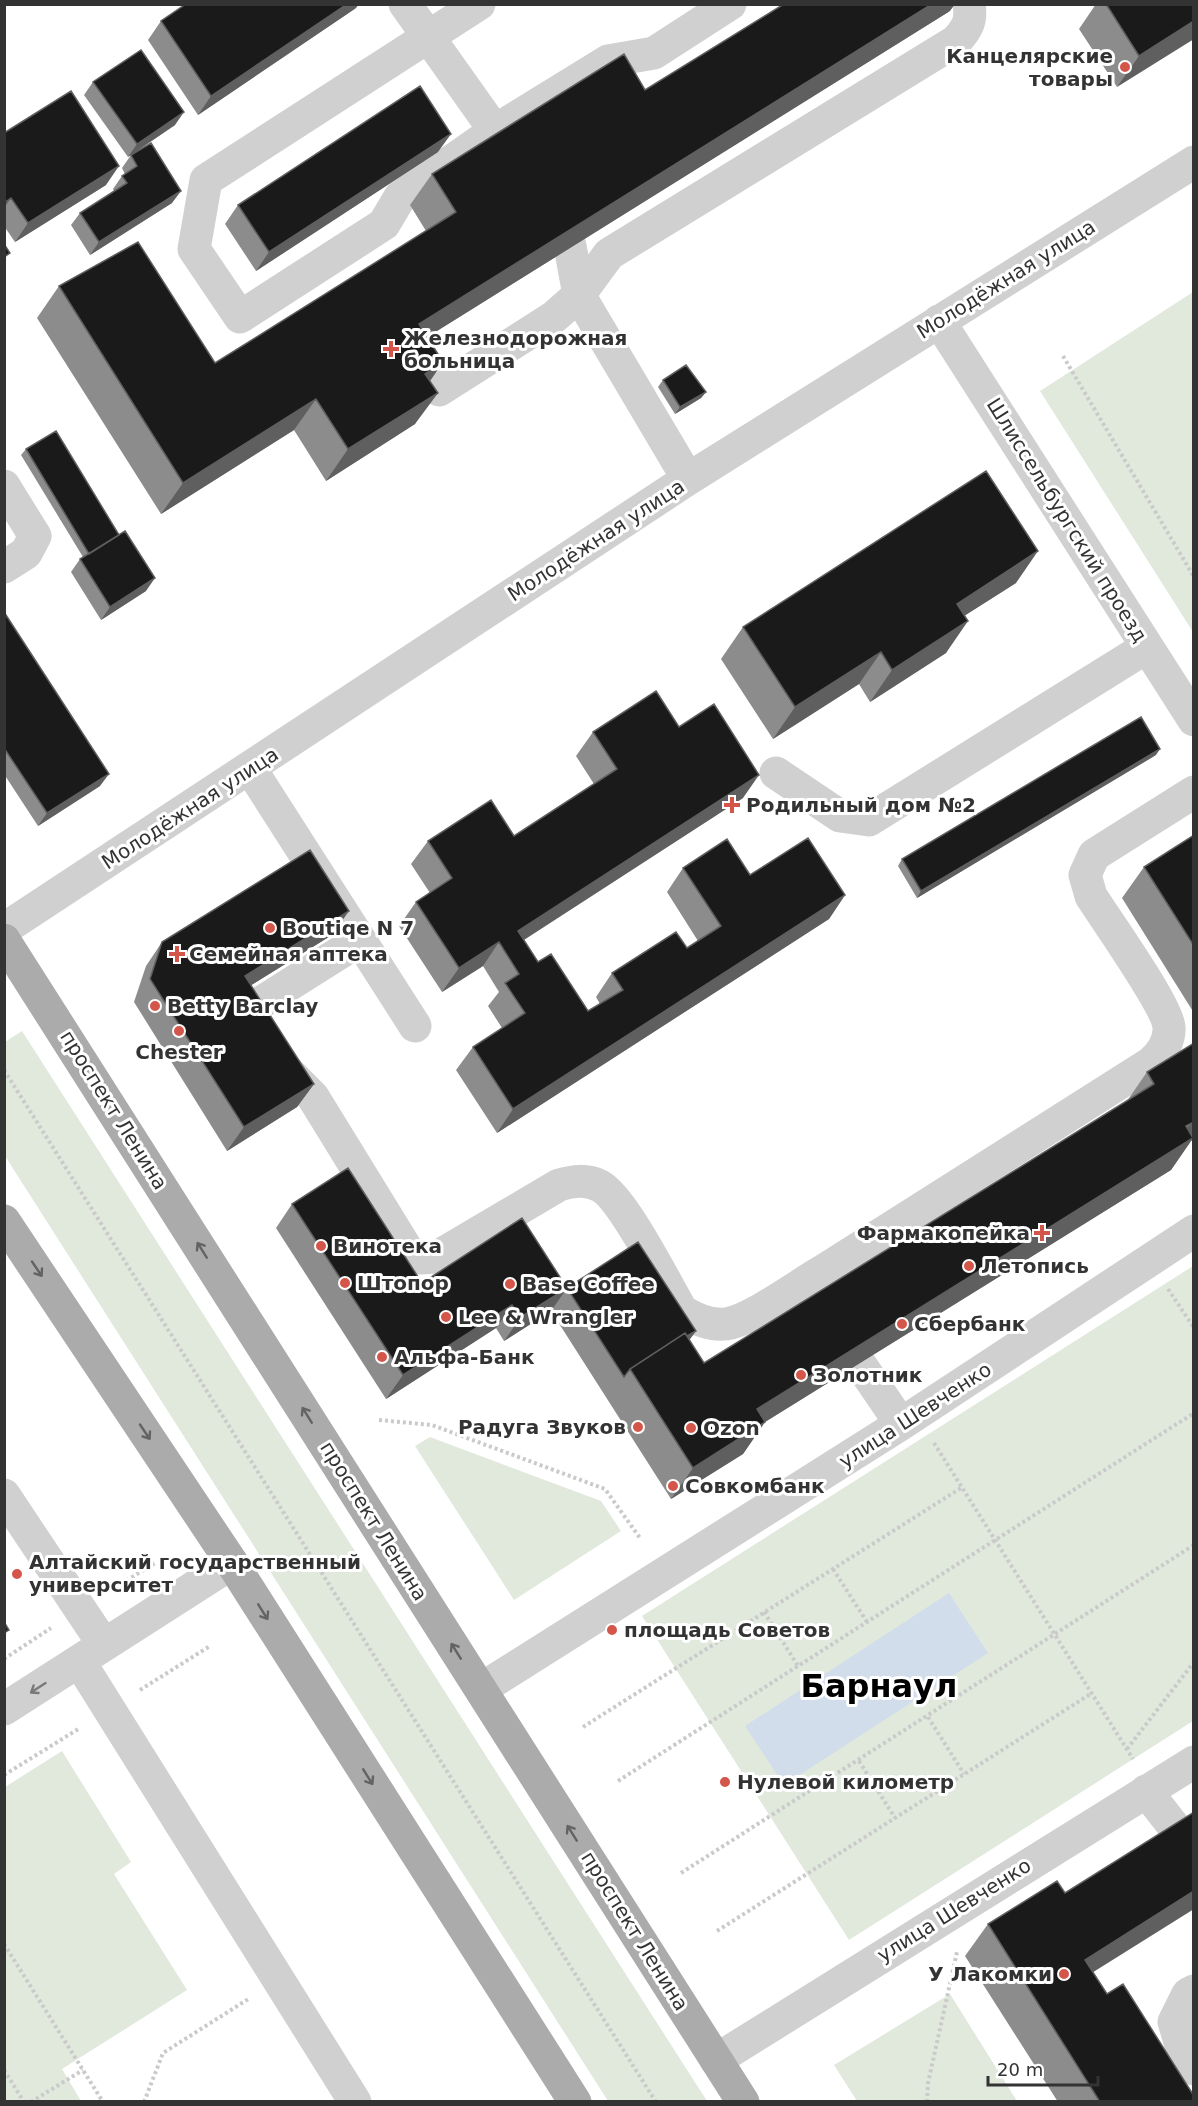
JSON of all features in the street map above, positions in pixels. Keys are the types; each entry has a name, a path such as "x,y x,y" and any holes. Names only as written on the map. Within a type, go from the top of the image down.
{"main road":[{"name":"проспект Ленина","path":"4,940 743,2102"},
{"path":"4,1221 232,1563 575,2102"}],"street":[{"path":"405,4 500,138"},
{"path":"479,4 206,180 194,249 240,317 384,224 400,197 500,138 608,60 654,53 730,4"},
{"path":"439,390 554,317 579,295 609,254 956,41 965,31 971,18 969,4"},
{"name":"Молодёжная улица","path":"4,929 688,479 1194,162"},
{"path":"570,246 579,295 688,479"},
{"name":"Шлиссельбургский проезд","path":"939,321 1194,720"},
{"path":"4,486 35,536 26,553 4,567"},
{"path":"776,773 840,816 868,820 1147,647"},
{"path":"250,768 415,1026"},
{"path":"360,940 257,1005 252,1016 253,1023 273,1058 313,1097 409,1253 421,1258 437,1257 559,1185 572,1181 586,1182 609,1193 618,1204 682,1311 694,1318 724,1324 740,1320 823,1270 1151,1063 1162,1053 1168,1039 1167,1016 1091,896 1086,875 1094,855 1194,792"},
{"name":"улица Шевченко","path":"481,1689 908,1420 1194,1231"},
{"path":"823,1270 827,1305"},
{"path":"860,1364 908,1420"},
{"path":"4,1495 92,1653 355,2102"},
{"path":"4,1709 232,1563"},
{"name":"улица Шевченко","path":"716,2060 1194,1762"},
{"path":"1149,1790 1182,1838"},
{"path":"1194,1991 1188,1994 1174,2022 1184,2055 1194,2069"}],"path":[{"path":"1063,356 1194,577"},
{"path":"4,1070 656,2102"},
{"path":"1149,1261 1194,1328"},
{"path":"618,1781 1194,1413"},
{"path":"379,1420 432,1425 605,1489 640,1538"},
{"path":"908,1420 961,1488 1127,1749 1149,1790"},
{"path":"583,1727 961,1488"},
{"path":"681,1873 1194,1545"},
{"path":"833,1569 867,1622"},
{"path":"764,1612 798,1666"},
{"path":"1127,1749 1194,1662"},
{"path":"717,1931 1092,1693"},
{"path":"928,1717 964,1774"},
{"path":"859,1761 895,1818"},
{"path":"4,1944 103,2102"},
{"path":"927,2102 928,2083 957,1952"},
{"path":"144,2102 163,2054 250,1998"},
{"path":"4,2070 24,2102"},
{"path":"31,2102 83,2070"}],"shaded area":[{"path":"1193,292 1193,632 1040,391"},
{"path":"22,1031 707,2101 608,2101 5,1156 5,1042"},
{"path":"1193,1266 1193,1721 849,1940 642,1616"},
{"path":"430,1437 601,1501 621,1531 514,1600 415,1446"},
{"path":"62,1751 131,1862 114,1874 187,1990 62,2069 81,2101 5,2101 5,1787"},
{"path":"950,1994 1017,2101 857,2101 834,2065"}],"water":[{"path":"949,1593 988,1653 784,1785 745,1726"}],"building":[{"path":"186,4 347,4 211,96 161,21"},
{"path":"784,4 932,4 419,324 443,362 425,374 438,393 348,449 316,399 183,483 59,286 138,242 215,363 456,212 432,174 624,54 645,90"},
{"path":"1106,4 1194,4 1194,21 1139,56"},
{"path":"141,50 184,112 137,144 93,82"},
{"path":"420,86 451,134 269,252 238,205"},
{"path":"71,91 119,166 28,223 11,198 4,203 4,133"},
{"path":"151,143 181,191 99,242 80,213 127,183 122,176 137,166 131,155"},
{"path":"4,244 10,253 4,257"},
{"path":"686,365 706,392 680,407 663,380"},
{"path":"56,431 119,535 89,554 26,449"},
{"path":"986,471 1038,551 957,604 968,621 892,670 881,652 795,707 743,627"},
{"path":"125,531 155,578 110,607 80,559"},
{"path":"4,612 109,774 47,813 4,748"},
{"path":"656,691 679,727 714,704 759,775 518,931 538,962 551,954 588,1011 623,990 612,973 676,932 687,948 721,926 683,868 727,839 750,875 808,838 845,895 513,1109 473,1047 525,1013 505,983 519,974 499,942 459,968 416,902 452,878 428,841 491,800 514,836 617,769 593,732"},
{"path":"1141,717 1160,749 921,891 902,859"},
{"path":"1194,835 1194,946 1144,867"},
{"path":"310,850 349,911 245,976 314,1084 244,1127 150,979 162,942"},
{"path":"1194,1043 1194,1122 1186,1126 1193,1138 757,1409 765,1422 693,1468 630,1369 685,1333 704,1363 1154,1084 1147,1072"},
{"path":"348,1168 422,1283 522,1218 567,1288 521,1317 512,1305 403,1375 292,1204"},
{"path":"638,1242 696,1331 687,1336 685,1333 630,1369 624,1377 567,1288"},
{"path":"4,1622 9,1630 4,1633"},
{"path":"1194,1812 1194,1891 1085,1960 1107,1994 1123,1984 1194,2096 1194,2102 1100,2102 988,1924 1057,1881 1065,1893"}],"place":[{"name":"Канцелярские товары","path":"1125,67"},
{"name":"Железнодорожная больница","path":"391,349"},
{"name":"Родильный дом №2","path":"732,805"},
{"name":"Boutiqe N 7","path":"270,928"},
{"name":"Семейная аптека","path":"177,954"},
{"name":"Betty Barclay","path":"155,1006"},
{"name":"Chester","path":"179,1031"},
{"name":"Фармакопейка","path":"1042,1233"},
{"name":"Винотека","path":"321,1246"},
{"name":"Летопись","path":"969,1266"},
{"name":"Штопор","path":"345,1283"},
{"name":"Base Coffee","path":"510,1284"},
{"name":"Lee & Wrangler","path":"446,1317"},
{"name":"Сбербанк","path":"902,1324"},
{"name":"Альфа-Банк","path":"382,1357"},
{"name":"Золотник","path":"801,1375"},
{"name":"Радуга Звуков","path":"638,1427"},
{"name":"Ozon","path":"691,1428"},
{"name":"Совкомбанк","path":"673,1486"},
{"name":"Алтайский государственный университет","path":"17,1574"},
{"name":"площадь Советов","path":"612,1630"},
{"name":"Нулевой километр","path":"725,1782"},
{"name":"У Лакомки","path":"1064,1974"}],"district":[{"name":"Барнаул","path":"879,1686"}]}
